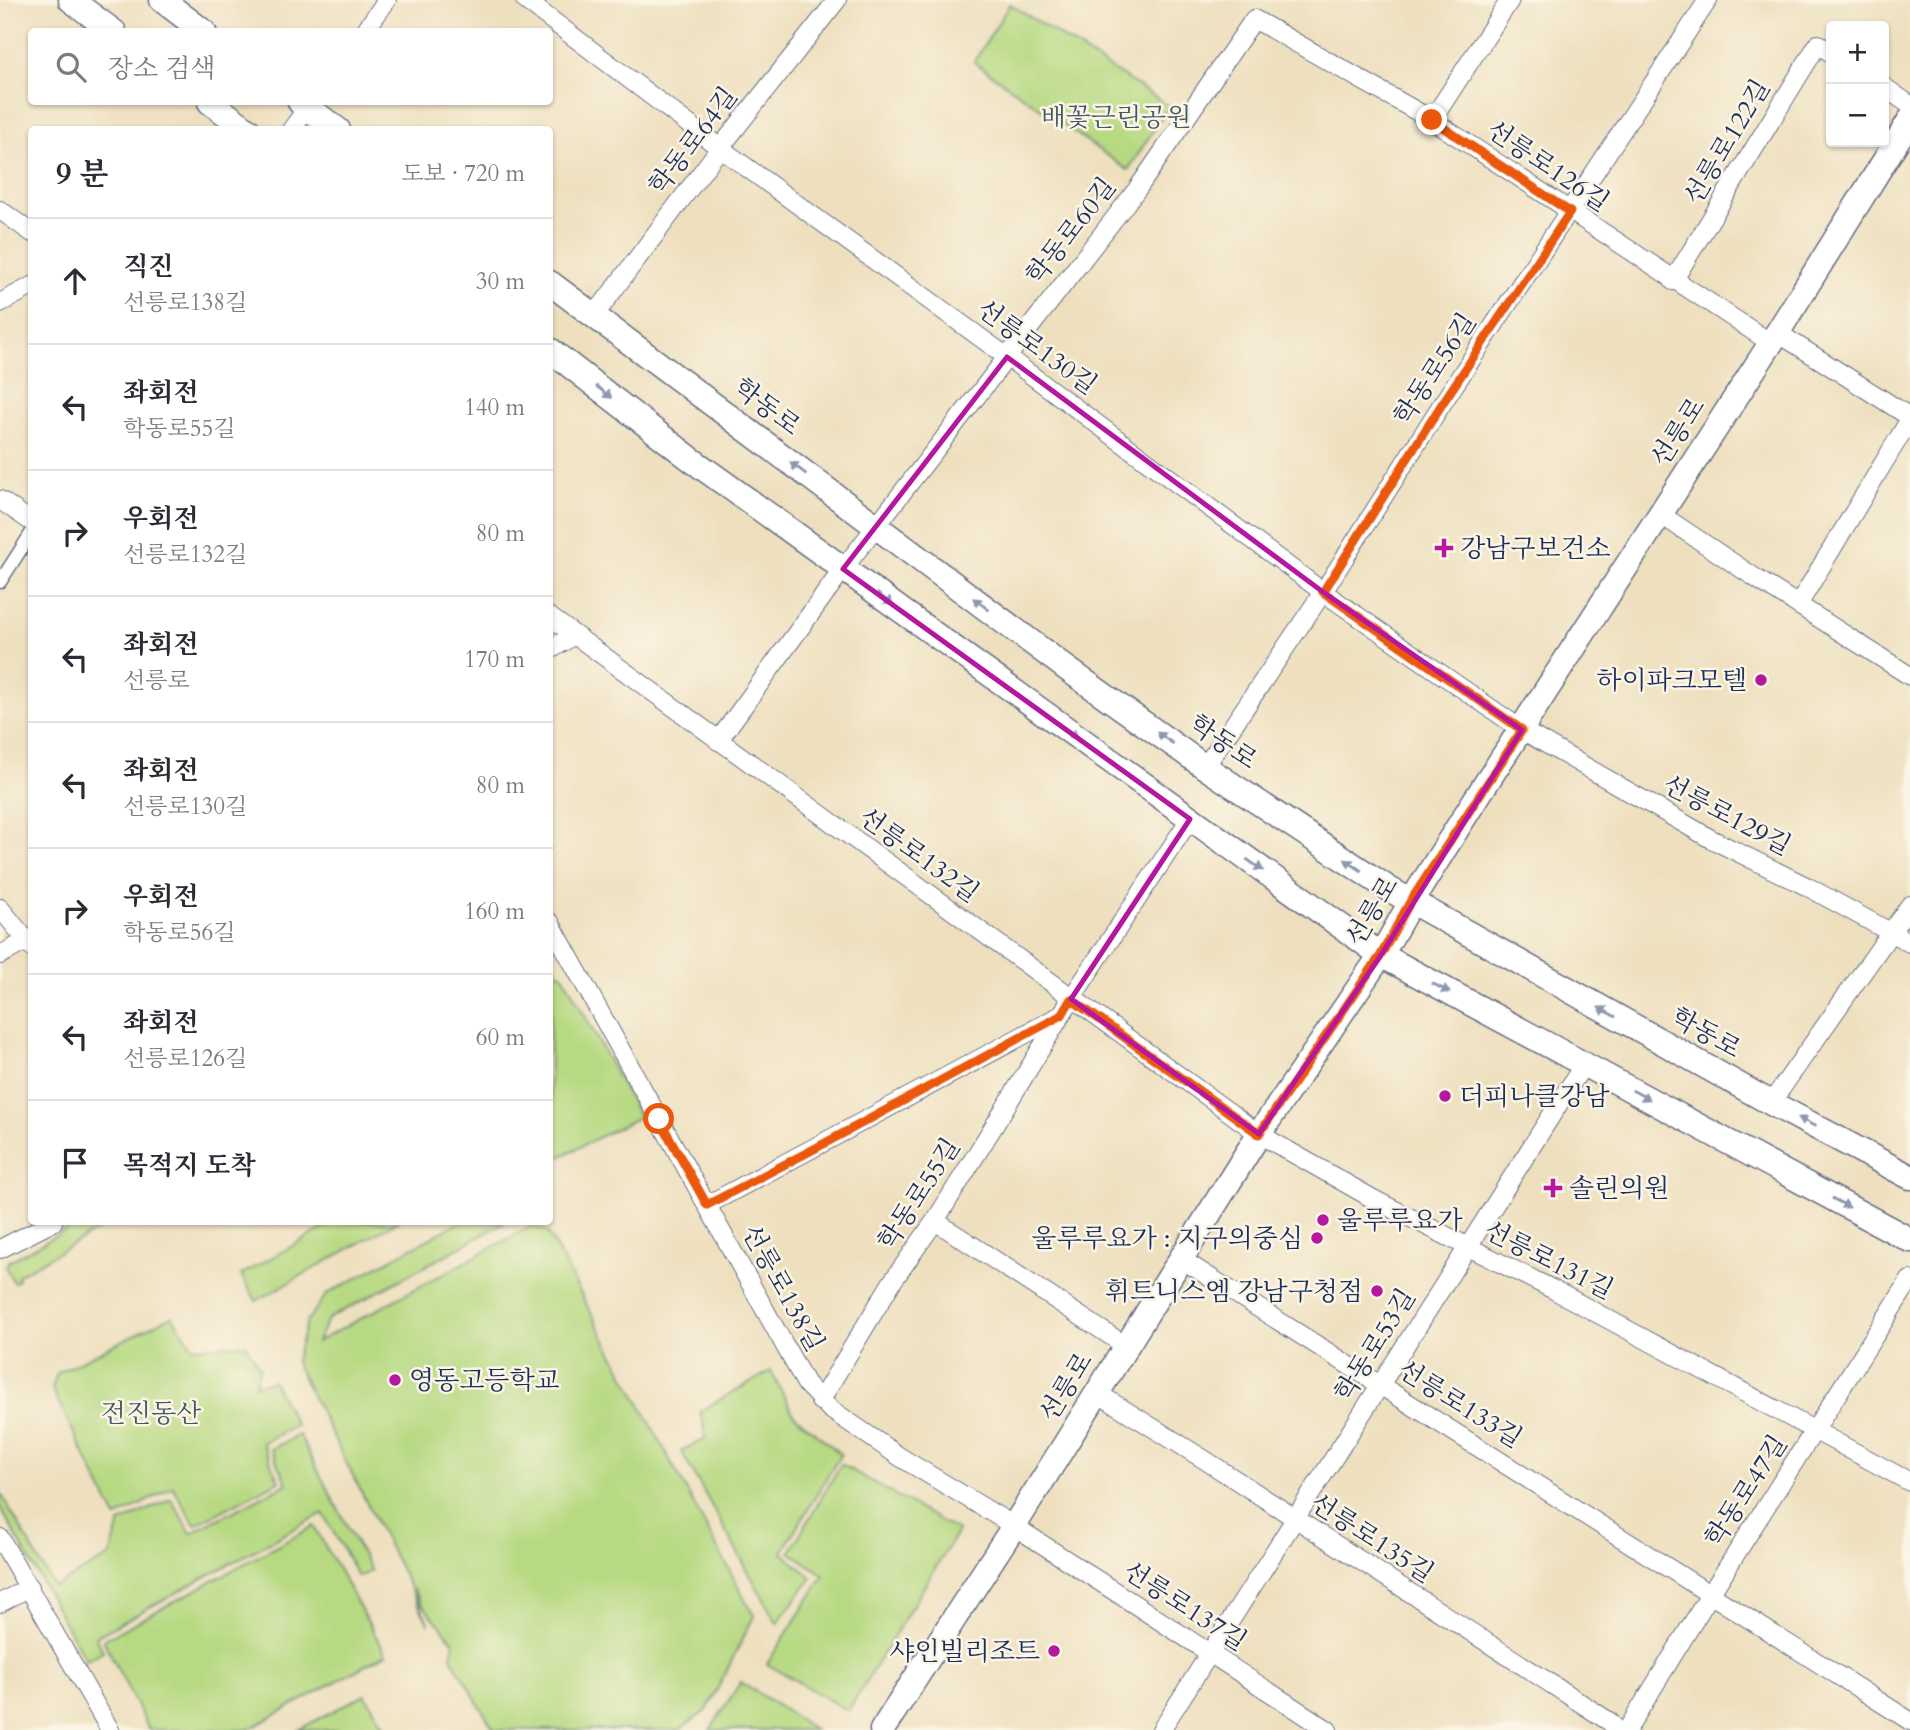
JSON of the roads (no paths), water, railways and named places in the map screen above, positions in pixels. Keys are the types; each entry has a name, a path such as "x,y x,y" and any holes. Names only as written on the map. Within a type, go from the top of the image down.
{"main road":[{"path":"71,0 109,28"},
{"path":"162,0 199,28"},
{"path":"214,105 243,126"},
{"path":"308,105 333,126"},
{"name":"선릉로","path":"882,1730 1014,1526 1259,1134 1381,955 1410,902 1774,338 1910,120"},
{"name":"학동로","path":"553,285 1070,671 1205,767 1410,902 1771,1103 1910,1177"},
{"path":"553,352 692,460 1381,955 1910,1240"}],"street":[{"path":"367,28 387,0"},
{"name":"선릉로130길","path":"525,0 720,148 1323,592 1522,730"},
{"name":"학동로64길","path":"594,316 720,148 837,0"},
{"path":"1432,120 1510,0"},
{"name":"학동로56길","path":"1205,767 1323,592 1442,404 1708,0"},
{"name":"선릉로126길","path":"1254,19 1432,120 1673,281 1910,418"},
{"name":"학동로60길","path":"718,741 843,569 1138,188 1254,19"},
{"name":"선릉로122길","path":"1673,281 1818,44 1826,50"},
{"path":"1889,90 1910,104"},
{"path":"293,126 305,105"},
{"path":"0,210 28,230"},
{"path":"0,303 28,288"},
{"path":"1798,605 1910,418"},
{"path":"0,500 28,519"},
{"path":"1660,514 1910,676"},
{"path":"0,582 28,538"},
{"name":"선릉로132길","path":"553,619 718,741 1066,1007 1259,1134"},
{"path":"553,648 574,635"},
{"name":"선릉로129길","path":"1522,730 1711,839 1808,887 1910,943"},
{"name":"학동로55길","path":"820,1401 892,1282 935,1221 1066,1007 1190,819"},
{"path":"1771,1103 1910,905"},
{"path":"0,908 28,940"},
{"path":"0,955 28,943"},
{"name":"선릉로138길","path":"556,950 707,1205 806,1384 820,1401 900,1457 1014,1526"},
{"name":"학동로55길","path":"707,1205 816,1148 1066,1007"},
{"name":"학동로53길","path":"1161,1730 1584,1065"},
{"name":"선릉로131길","path":"1259,1134 1375,1200 1555,1290 1910,1482"},
{"path":"935,1221 1126,1346"},
{"path":"0,1249 47,1225"},
{"name":"선릉로133길","path":"1181,1259 1910,1721"},
{"name":"학동로47길","path":"1627,1730 1910,1280"},
{"name":"선릉로135길","path":"1097,1393 1610,1722 1617,1730"},
{"name":"선릉로137길","path":"1014,1526 1328,1730"},
{"path":"0,1538 110,1730"},
{"path":"0,1603 30,1587"}],"place":[{"name":"강남구보건소","path":"1444,548"},
{"name":"하이파크모텔","path":"1761,680"},
{"name":"더피나클강남","path":"1445,1096"},
{"name":"솔린의원","path":"1553,1188"},
{"name":"울루루요가","path":"1323,1220"},
{"name":"울루루요가 : 지구의중심","path":"1317,1238"},
{"name":"휘트니스엠 강남구청점","path":"1377,1291"},
{"name":"영동고등학교","path":"395,1380"},
{"name":"샤인빌리조트","path":"1054,1651"}],"park label":[{"name":"배꽃근린공원","path":"1116,117"},
{"name":"전진동산","path":"151,1413"}]}
